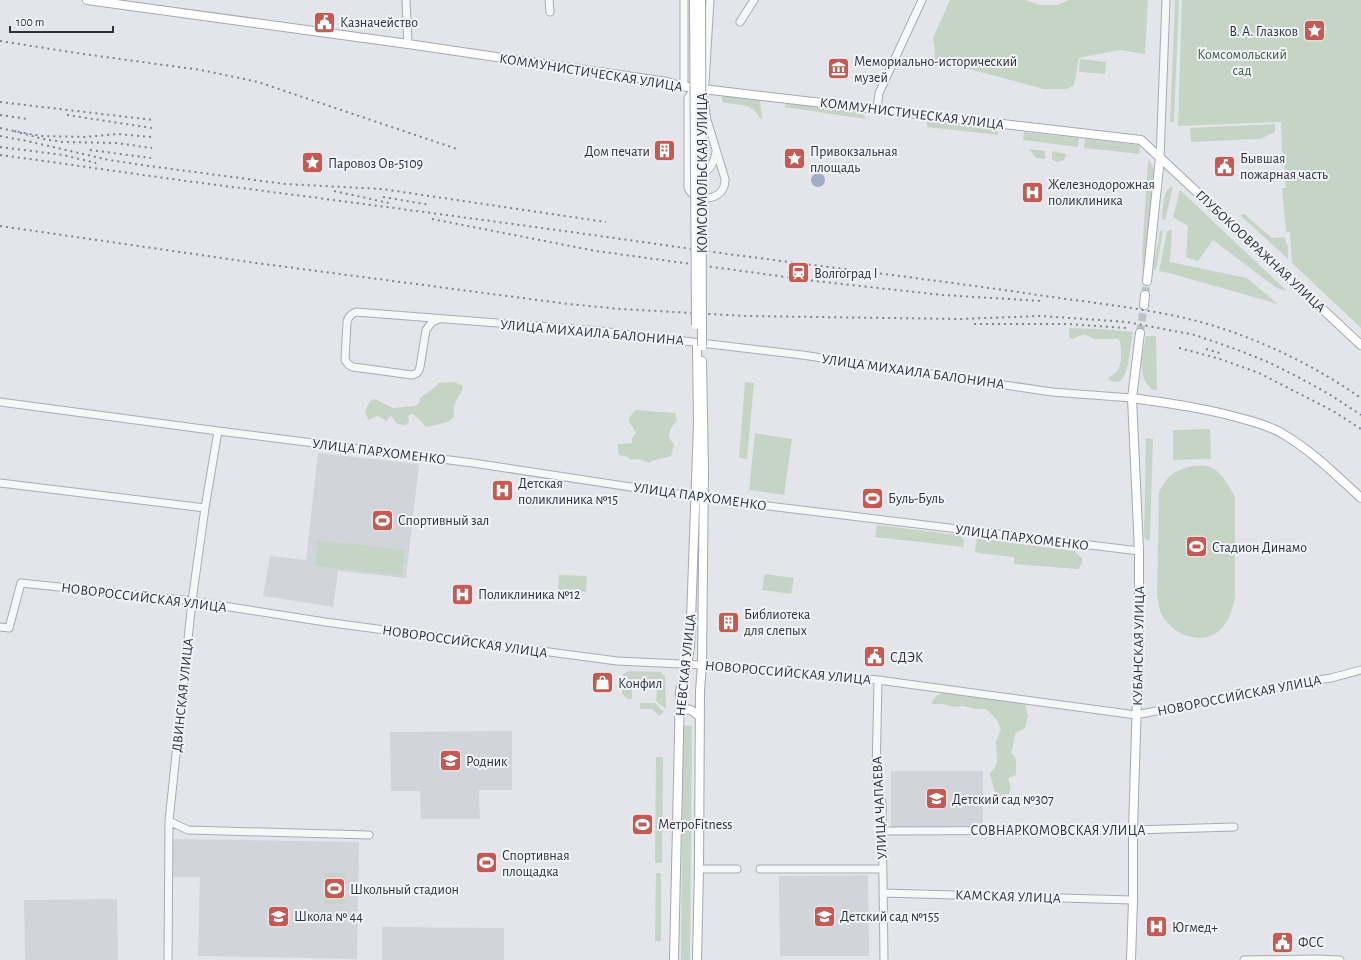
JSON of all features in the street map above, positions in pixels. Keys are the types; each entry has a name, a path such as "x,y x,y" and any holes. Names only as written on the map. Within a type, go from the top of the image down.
{"main road":[{"name":"КОММУНИСТИЧЕСКАЯ УЛИЦА","path":"87,0 136,3 666,82 701,89 1141,140 1160,158"},
{"name":"КОМСОМОЛЬСКАЯ УЛИЦА","path":"694,0 699,346"},
{"name":"КОМСОМОЛЬСКАЯ УЛИЦА","path":"699,346 701,0"},
{"path":"1147,281 1160,158"},
{"name":"ГЛУБОКООВРАЖНАЯ УЛИЦА","path":"1160,158 1361,345"},
{"path":"1144,305 1145,295"},
{"name":"КУБАНСКАЯ УЛИЦА","path":"1132,960 1133,830 1139,634 1139,551 1132,398 1140,333"},
{"name":"НЕВСКАЯ УЛИЦА","path":"674,960 680,691 690,647 699,497 699,346"},
{"name":"УЛИЦА МИХАИЛА БАЛОНИНА","path":"1132,398 1172,403 1217,412 1253,422 1282,433 1313,454 1361,498"},
{"name":"НЕВСКАЯ УЛИЦА","path":"697,960 700,691 702,665 699,497"},
{"path":"679,718 684,710 688,709 700,717"}],"street":[{"path":"406,0 408,44"},
{"path":"549,0 550,12"},
{"path":"684,0 682,86 687,92 688,98 688,188 690,192 699,197 705,198 719,196 724,186 725,179 707,120 704,96 701,89 710,0"},
{"path":"740,22 754,0"},
{"path":"877,109 879,93 922,0"},
{"path":"1160,158 1166,0"},
{"path":"688,98 693,91 701,89"},
{"path":"688,164 691,170 704,172 712,166 716,150"},
{"name":"УЛИЦА МИХАИЛА БАЛОНИНА","path":"439,319 432,322 426,330 420,367 416,374 412,375 353,367 345,360 347,322 348,318 356,312 600,331 802,355 1052,392 1132,398"},
{"name":"УЛИЦА ПАРХОМЕНКО","path":"0,402 473,463 699,497 1139,551"},
{"name":"ДВИНСКАЯ УЛИЦА","path":"168,960 169,821 192,601 205,508 218,431"},
{"path":"0,483 205,508"},
{"name":"НОВОРОССИЙСКАЯ УЛИЦА","path":"0,627 9,628 21,583 192,601 325,622 617,661 702,665 878,680 1136,715 1331,678 1361,670"},
{"name":"УЛИЦА ЧАПАЕВА","path":"878,680 876,776 882,802 884,960"},
{"path":"169,821 188,830 369,835"},
{"name":"СОВНАРКОМОВСКАЯ УЛИЦА","path":"882,831 1133,830 1234,827"},
{"path":"760,869 882,869"},
{"path":"699,870 737,870"},
{"name":"КАМСКАЯ УЛИЦА","path":"883,892 1133,900"},
{"path":"1244,960 1340,960"}],"shaded area":[{"path":"318,453 419,464 406,578 338,571 333,607 263,596 270,556 306,560"},
{"name":"Родник","path":"512,731 512,790 479,790 480,819 421,819 420,791 391,791 390,732"},
{"name":"Детский сад №307","path":"891,771 983,771 983,826 891,827"},
{"name":"Школа № 44","path":"173,839 359,842 357,959 198,956 200,877 173,877"},
{"name":"Детский сад №155","path":"868,875 869,956 780,956 779,876"},
{"path":"117,899 118,960 25,960 24,900"},
{"path":"382,927 504,928 504,960 382,960"}],"green space":[{"path":"950,0 1026,0 1040,5 1057,5 1069,0 1148,0 1145,54 1120,50 1079,58 1074,85 1067,89 1044,89 965,68 934,65 935,51 933,38"},
{"path":"1175,0 1179,0 1174,122 1170,122"},
{"name":"Комсомольский сад","path":"1182,0 1361,0 1361,328 1292,263 1290,232 1286,232 1282,188 1286,188 1281,122 1178,126"},
{"path":"1080,59 1106,62 1105,74 1079,72"},
{"path":"721,94 757,98 760,102 762,118 760,118 753,109 723,102"},
{"path":"788,102 862,113 866,119 784,107"},
{"path":"927,121 998,128 998,135 927,127"},
{"path":"1275,124 1275,132 1260,139 1191,142 1190,128"},
{"path":"1024,132 1079,138 1078,147 1023,140"},
{"path":"1085,139 1140,145 1139,154 1084,148"},
{"path":"1029,149 1045,151 1045,159 1036,158"},
{"path":"1052,151 1067,154 1064,160 1057,162 1052,159"},
{"path":"1148,159 1152,164 1155,173 1143,271 1142,257"},
{"path":"1173,187 1165,220 1162,219 1164,197 1168,189"},
{"path":"1180,190 1288,292 1275,287 1213,240 1198,261 1186,257 1188,226 1173,217"},
{"path":"1244,214 1272,238 1285,237 1286,244 1288,245 1288,259 1240,215"},
{"path":"1172,230 1170,262 1247,278 1278,304 1159,271 1167,231"},
{"path":"1160,231 1163,231 1156,270 1153,269"},
{"path":"1069,328 1133,332 1128,366 1126,373 1119,382 1108,380 1119,368 1121,356 1120,341 1117,339 1094,339 1086,335 1072,339 1069,337"},
{"path":"1146,336 1156,336 1157,390 1153,390 1147,384 1142,372 1142,358"},
{"path":"454,382 463,386 454,407 454,417 448,422 426,427 412,414 408,416 409,422 405,425 397,424 392,416 389,417 387,421 378,416 368,420 365,411 370,401 375,399 393,408 414,406 419,403 420,398 439,383"},
{"path":"745,382 754,383 747,459 739,458"},
{"path":"636,410 675,413 677,420 669,434 674,445 671,456 651,461 649,463 638,459 631,460 627,456 621,456 618,454 618,444 632,443 632,438 636,433 629,420"},
{"path":"1210,429 1211,459 1173,460 1173,430"},
{"path":"755,433 792,439 784,495 749,490"},
{"path":"1146,438 1153,439 1150,540 1147,540 1144,537"},
{"name":"Стадион Динамо","path":"1193,466 1211,467 1216,470 1224,478 1235,497 1235,598 1233,607 1230,616 1219,631 1211,636 1203,638 1194,638 1185,635 1170,626 1160,611 1157,596 1159,492 1165,481 1172,474"},
{"path":"877,525 958,535 962,537 964,541 963,547 875,537"},
{"path":"977,538 1074,551 1082,558 1082,564 1078,569 1014,564 1014,557 977,553 975,551"},
{"path":"318,540 405,550 402,576 315,566"},
{"path":"765,574 794,578 791,594 762,590"},
{"path":"559,575 587,576 586,592 558,591"},
{"path":"629,671 661,672 665,677 666,709 656,701 657,688 650,680 640,680 632,688 632,699 628,699 622,694 623,674"},
{"path":"945,692 1025,703 1028,717 1025,728 1016,733 1014,738 1011,753 1016,760 1016,775 1008,778 1011,787 1009,794 998,796 996,794 989,774 995,768 997,761 996,742 1001,729 997,720 986,709 931,704 935,697"},
{"path":"640,703 655,703 664,712 659,716 652,709 640,709"},
{"path":"683,725 692,726 690,960 681,960"},
{"path":"656,757 663,757 662,863 655,863"},
{"name":"Спортивная площадка","path":"482,855 491,855 491,872 483,872"},
{"name":"Школьный стадион","path":"324,873 345,873 345,904 324,904"},
{"path":"656,873 661,873 661,941 655,941"}],"water":[{"path":"818,173 823,175 825,180 823,185 818,187 813,185 811,180 813,175"}],"tunnel":[{"path":"1145,295 1147,281"},
{"path":"1140,333 1144,305"}],"railway":[{"path":"0,41 201,70 258,82 457,149"},
{"path":"0,102 153,120"},
{"path":"0,115 28,119"},
{"path":"67,115 152,128"},
{"path":"0,128 14,131"},
{"path":"151,137 118,134 85,137 41,136 14,131 43,139 63,142 116,143 152,148"},
{"path":"0,136 109,160 149,166 285,184 382,189 606,222"},
{"path":"0,147 63,155 96,163"},
{"path":"90,150 151,158"},
{"path":"0,155 1155,312 1197,321 1262,343 1323,374 1361,398"},
{"path":"334,191 389,203"},
{"path":"383,197 430,205"},
{"path":"432,219 596,251 815,281 942,295 1042,301"},
{"path":"0,226 256,263 568,304 621,309 746,316 959,319 1041,316 1127,322 1195,335 1238,350 1268,362 1298,377 1329,394 1361,415"},
{"path":"974,324 1067,324 1126,328"},
{"path":"1179,348 1217,358 1259,373 1333,411 1361,429"},
{"path":"1206,349 1223,354"}],"place":[{"name":"Казначейство","path":"325,22"},
{"name":"В. А. Глазков","path":"1314,31"},
{"name":"Мемориально-исторический музей","path":"838,69"},
{"name":"Дом печати","path":"665,151"},
{"name":"Привокзальная площадь","path":"794,159"},
{"name":"Паровоз Ов-5109","path":"313,163"},
{"name":"Бывшая пожарная часть","path":"1225,166"},
{"name":"Железнодорожная поликлиника","path":"1032,192"},
{"name":"Волгоград I","path":"798,273"},
{"name":"Детская поликлиника №15","path":"503,491"},
{"name":"Буль-Буль","path":"872,498"},
{"name":"Спортивный зал","path":"383,520"},
{"name":"Стадион Динамо","path":"1196,547"},
{"name":"Поликлиника №12","path":"463,594"},
{"name":"Библиотека для слепых","path":"728,622"},
{"name":"СДЭК","path":"874,657"},
{"name":"Конфил","path":"603,683"},
{"name":"Родник","path":"451,761"},
{"name":"Детский сад №307","path":"937,799"},
{"name":"МетроFitness","path":"642,824"},
{"name":"Спортивная площадка","path":"487,863"},
{"name":"Школьный стадион","path":"334,889"},
{"name":"Школа № 44","path":"279,916"},
{"name":"Детский сад №155","path":"824,916"},
{"name":"Югмед+","path":"1156,927"},
{"name":"ФСС","path":"1282,942"}]}
